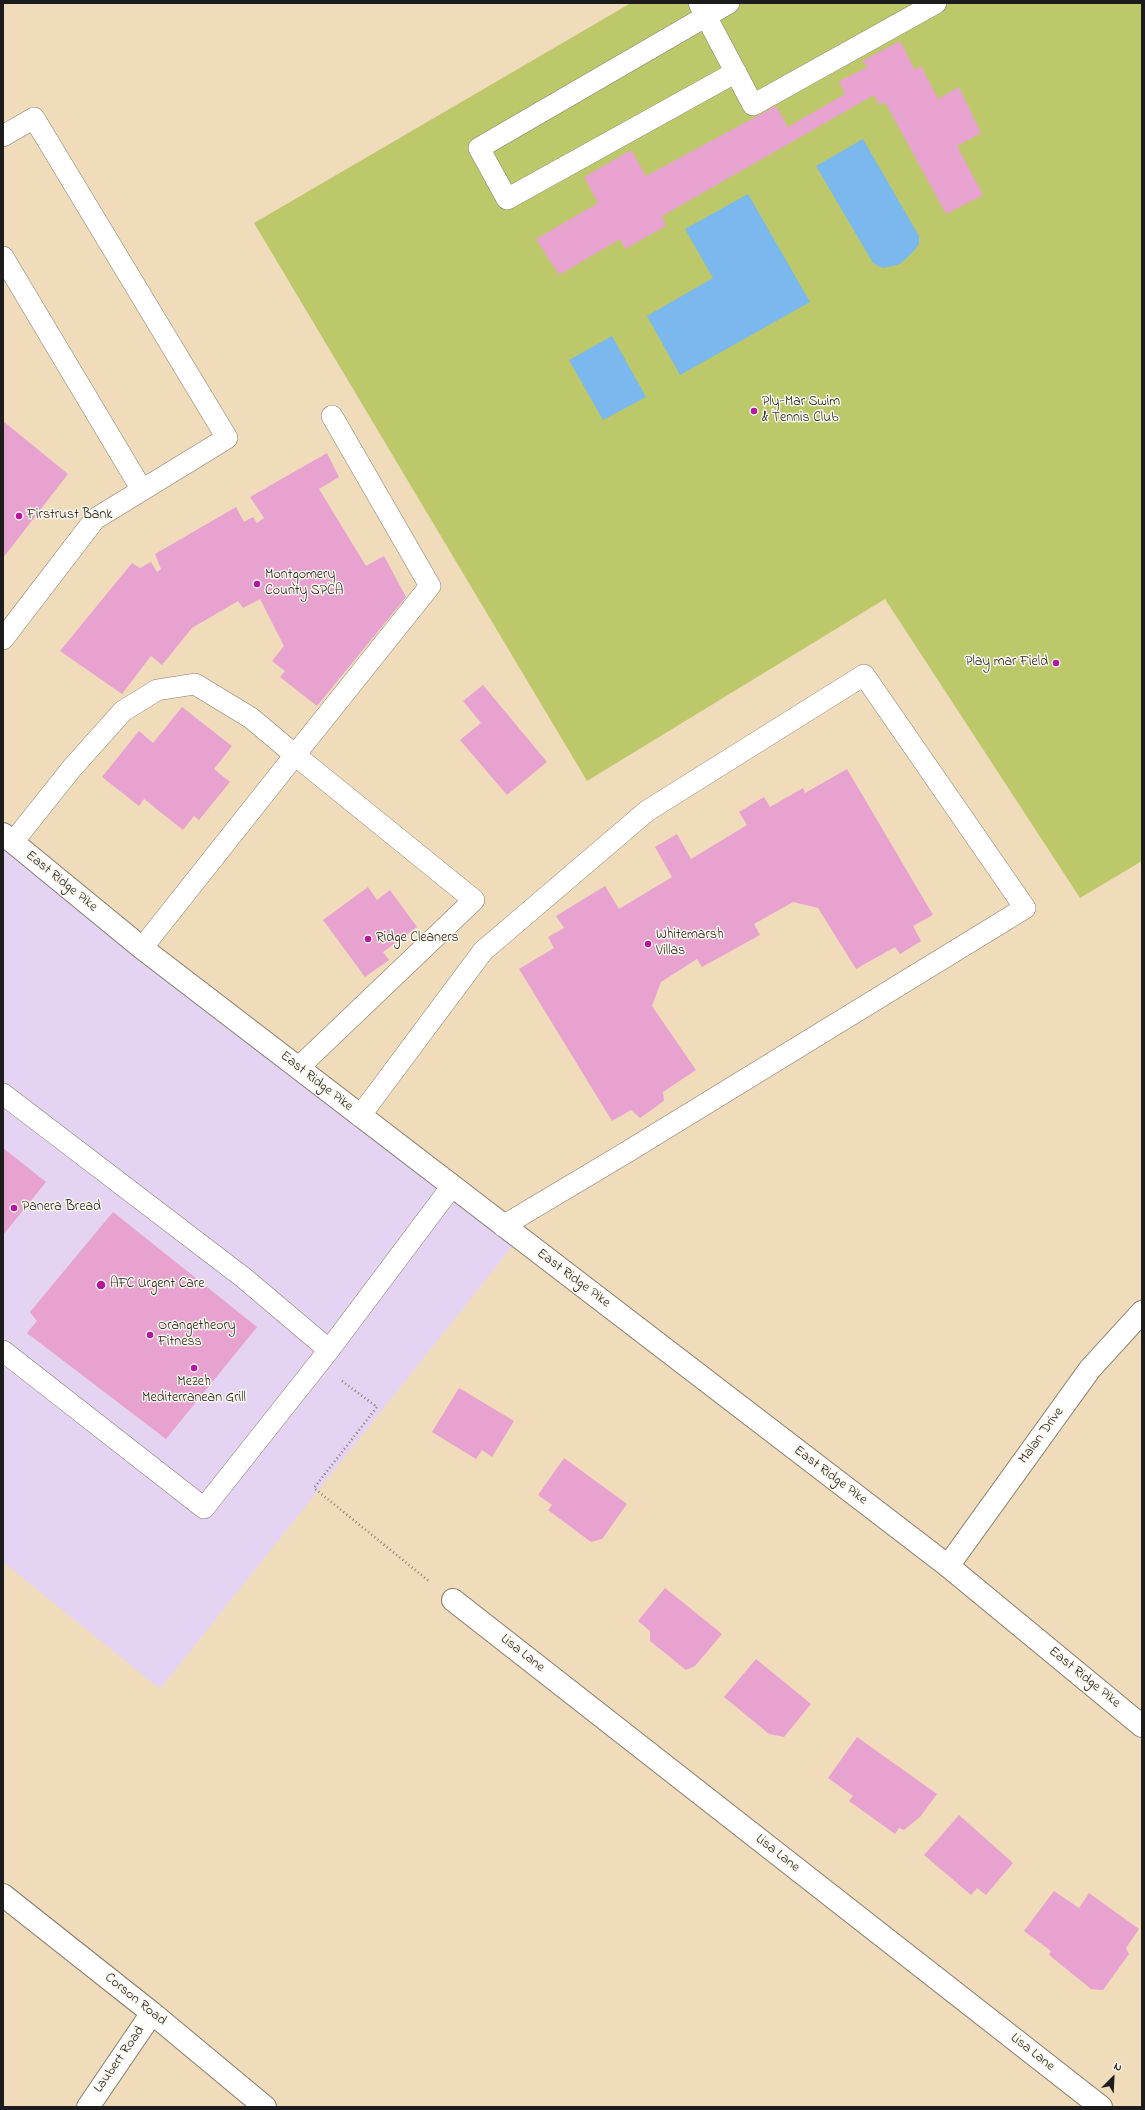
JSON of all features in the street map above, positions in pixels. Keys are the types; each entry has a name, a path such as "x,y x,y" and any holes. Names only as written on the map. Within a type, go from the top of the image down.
{"street":[{"name":"East Ridge Pike","path":"8,838 142,948 948,1566 1142,1726"},
{"name":"Malan Drive","path":"948,1566 1090,1369 1142,1312"},
{"name":"Lisa Lane","path":"453,1600 1101,2107"},
{"name":"Corson Road","path":"3,1895 152,2013 265,2107"},
{"name":"Laubert Road","path":"88,2107 152,2013"}],"lane":[{"path":"729,3 703,9 479,148 507,199 736,72"},
{"path":"703,9 753,105 936,3"},
{"path":"3,136 34,118 227,438 95,519 3,639"},
{"path":"3,257 142,490"},
{"path":"142,948 430,586 332,416"},
{"path":"360,1116 483,951 647,811 864,675 1025,908 504,1226"},
{"path":"8,838 123,711 157,690 195,684 251,718 474,900 298,1068"},
{"path":"3,1094 244,1278 323,1357"},
{"path":"3,1351 204,1508 323,1357 452,1186"}],"path":[{"path":"323,1357 339,1378 377,1407 314,1488 453,1600"}],"shaded area":[{"path":"3,834 519,1238 160,1689 3,1562"}],"green space":[{"name":"Ply-Mar Swim & Tennis Club","path":"631,3 1142,3 1142,861 1080,898 885,599 587,781 254,223"}],"water":[{"path":"863,139 919,236 919,244 913,252 900,264 889,267 882,268 873,263 816,166"},
{"path":"748,194 810,302 680,375 647,316 713,278 685,229"},
{"path":"612,336 646,397 603,420 569,360"}],"building":[{"path":"900,41 915,70 921,66 938,99 959,87 981,133 957,146 983,195 946,214 885,102 879,105 874,95 662,216 666,226 625,249 620,239 559,275 536,239 598,203 584,177 631,150 646,176 776,106 788,127 845,94 839,81 868,67 862,61"},
{"name":"Firstrust Bank","path":"3,421 68,474 3,558"},
{"name":"Montgomery County SPCA","path":"327,453 339,477 319,489 366,566 384,556 406,597 317,706 280,677 285,671 272,661 284,646 260,599 243,608 238,601 192,628 162,665 151,656 122,694 60,651 132,563 140,568 151,562 157,572 161,569 155,554 236,507 244,522 253,517 257,523 264,518 250,497"},
{"path":"483,685 547,762 507,795 460,740 481,723 463,701"},
{"path":"182,707 232,746 214,769 230,782 199,820 194,816 183,830 144,799 139,806 102,777 139,731 153,743"},
{"name":"Whitemarsh Villas","path":"847,769 933,915 913,926 921,941 900,954 895,947 856,969 818,908 793,902 754,924 760,935 702,967 697,959 661,982 652,1006 696,1070 663,1092 664,1101 640,1118 631,1110 612,1121 519,969 554,948 548,937 564,928 556,916 605,886 619,909 672,877 655,847 677,834 691,859 747,825 739,812 764,797 770,807 803,788 805,793"},
{"name":"Ridge Cleaners","path":"368,887 377,900 390,890 417,927 383,952 389,960 365,977 323,920"},
{"name":"Panera Bread","path":"3,1148 46,1182 3,1235"},
{"path":"113,1212 257,1327 166,1439 27,1333 37,1321 30,1312"},
{"path":"459,1388 514,1421 492,1457 482,1450 476,1459 432,1432"},
{"path":"564,1458 627,1504 602,1539 591,1542 548,1510 552,1505 538,1495"},
{"path":"665,1588 722,1634 695,1666 686,1670 650,1641 650,1631 638,1621"},
{"path":"756,1659 811,1704 784,1737 769,1734 724,1697"},
{"path":"857,1737 937,1794 920,1817 904,1830 899,1828 895,1834 849,1801 853,1796 828,1778"},
{"path":"959,1815 1013,1863 986,1895 977,1888 971,1895 924,1855"},
{"path":"1054,1891 1079,1908 1089,1893 1139,1929 1126,1948 1129,1954 1103,1990 1091,1989 1049,1955 1051,1951 1024,1931"}],"place":[{"name":"Ply-Mar Swim & Tennis Club","path":"754,411"},
{"name":"Firstrust Bank","path":"19,516"},
{"name":"Montgomery County SPCA","path":"257,584"},
{"name":"Play mar Field","path":"1056,663"},
{"name":"Ridge Cleaners","path":"368,939"},
{"name":"Whitemarsh Villas","path":"648,944"},
{"name":"Panera Bread","path":"14,1208"},
{"name":"AFC Urgent Care","path":"101,1285"},
{"name":"Orangetheory Fitness","path":"150,1335"},
{"name":"Mezeh Mediterranean Grill","path":"194,1368"}]}
